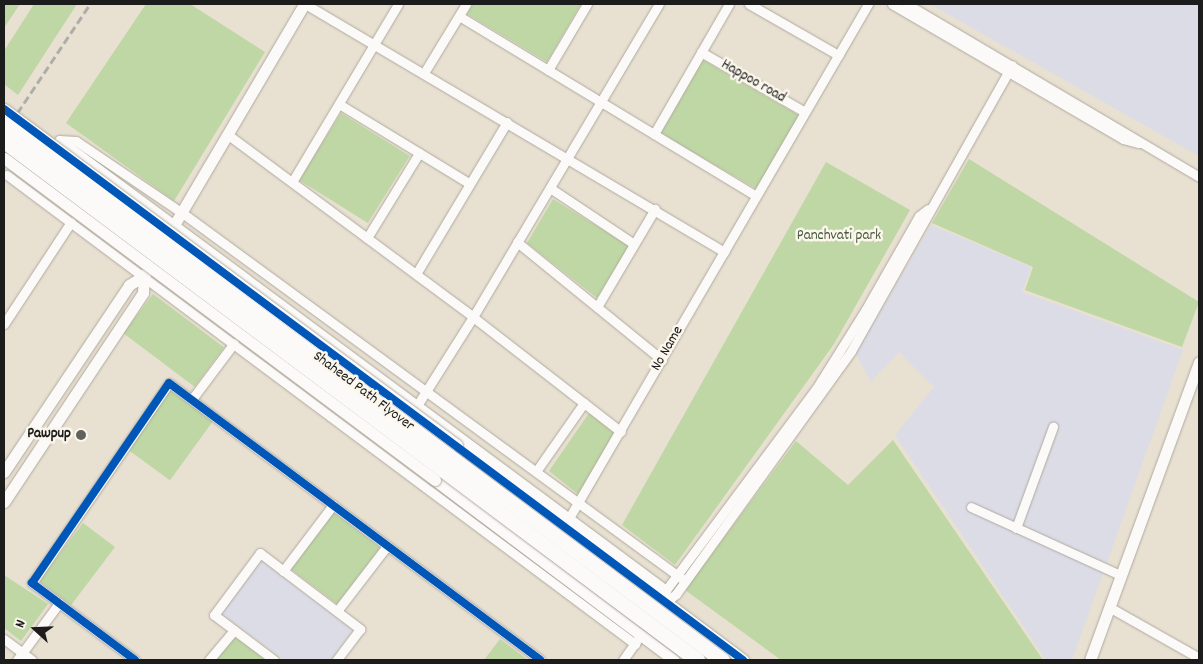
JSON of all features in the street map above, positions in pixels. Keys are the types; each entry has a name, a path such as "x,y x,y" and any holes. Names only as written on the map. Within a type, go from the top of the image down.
{"highway":[{"name":"Shaheed Path Flyover","path":"4,124 722,660"},
{"name":"Shaheed Path Flyover","path":"4,141 697,660"}],"street":[{"path":"4,502 143,293 144,276 304,4 568,157 724,252"},
{"path":"292,182 398,4"},
{"path":"424,73 466,4"},
{"path":"548,70 587,4"},
{"path":"418,404 427,393 473,317 659,4"},
{"path":"654,134 729,4"},
{"path":"749,4 838,55"},
{"name":"No Name","path":"569,518 868,4"},
{"path":"892,4 1127,132 1143,145 1199,177"},
{"path":"907,4 1010,68"},
{"path":"459,16 756,196"},
{"name":"Happoo road","path":"701,52 804,112"},
{"path":"623,660 638,640 665,596 681,578 816,389 866,309 919,216 928,209 1010,68"},
{"path":"339,104 470,184"},
{"path":"4,109 457,445 665,596"},
{"path":"416,274 507,122"},
{"path":"227,134 473,317 620,432"},
{"path":"59,140 76,140 181,212 427,393 537,470 681,578"},
{"path":"24,187 59,140"},
{"path":"59,140 418,404 569,518 743,660"},
{"path":"367,238 419,153"},
{"path":"4,158 435,480 638,640"},
{"path":"7,175 638,640 674,660"},
{"path":"550,188 634,244"},
{"path":"597,307 655,209"},
{"path":"4,324 71,222"},
{"path":"518,242 662,360"},
{"path":"4,472 129,285 144,276"},
{"path":"192,399 234,343"},
{"path":"1090,660 1120,575 1196,385 1199,362"},
{"path":"135,660 32,583 169,383 540,660"},
{"path":"537,470 584,403"},
{"path":"1016,528 1053,427"},
{"path":"283,570 333,506"},
{"path":"971,507 1120,575"},
{"path":"338,611 387,546"},
{"path":"274,660 214,615 260,553 360,628 337,660"},
{"path":"19,656 59,604"},
{"path":"1109,607 1198,657"},
{"path":"209,660 234,630"},
{"path":"4,639 19,656 32,660"}],"shaded area":[{"path":"930,4 1199,4 1199,156"},
{"path":"931,225 1031,267 1022,292 1183,350 1072,660 1046,660 895,435 934,387 899,352 871,382 856,354"},
{"path":"261,561 353,630 330,660 284,660 221,613"}],"green space":[{"path":"4,4 20,4 4,28"},
{"path":"34,4 77,4 18,95 4,84 4,51"},
{"path":"146,4 190,4 265,52 174,201 66,123"},
{"path":"473,4 581,4 547,62 467,14"},
{"path":"703,60 799,116 757,189 660,134"},
{"path":"341,113 410,156 368,223 299,180"},
{"path":"969,159 1199,302 1182,347 1025,290 1033,267 932,223"},
{"name":"Panchvati park","path":"826,162 910,210 834,344 675,565 622,525"},
{"path":"553,199 629,246 597,298 527,243"},
{"path":"153,294 224,348 195,387 124,333"},
{"path":"170,390 213,421 170,480 127,449"},
{"path":"589,413 614,433 579,495 549,471"},
{"path":"893,440 1043,660 781,660 685,590 796,441 848,485"},
{"path":"333,512 380,548 337,604 290,569"},
{"path":"83,523 115,547 71,605 39,581"},
{"path":"4,575 48,604 21,641 4,628"},
{"path":"233,635 266,660 215,660"},
{"path":"500,639 528,660 484,660"}],"railway":[{"path":"4,133 90,4"}],"cycle path":[{"path":"4,109 743,660"},
{"path":"135,660 32,583 169,383 540,660"}],"place":[{"name":"Pawpup","path":"81,435"}]}
